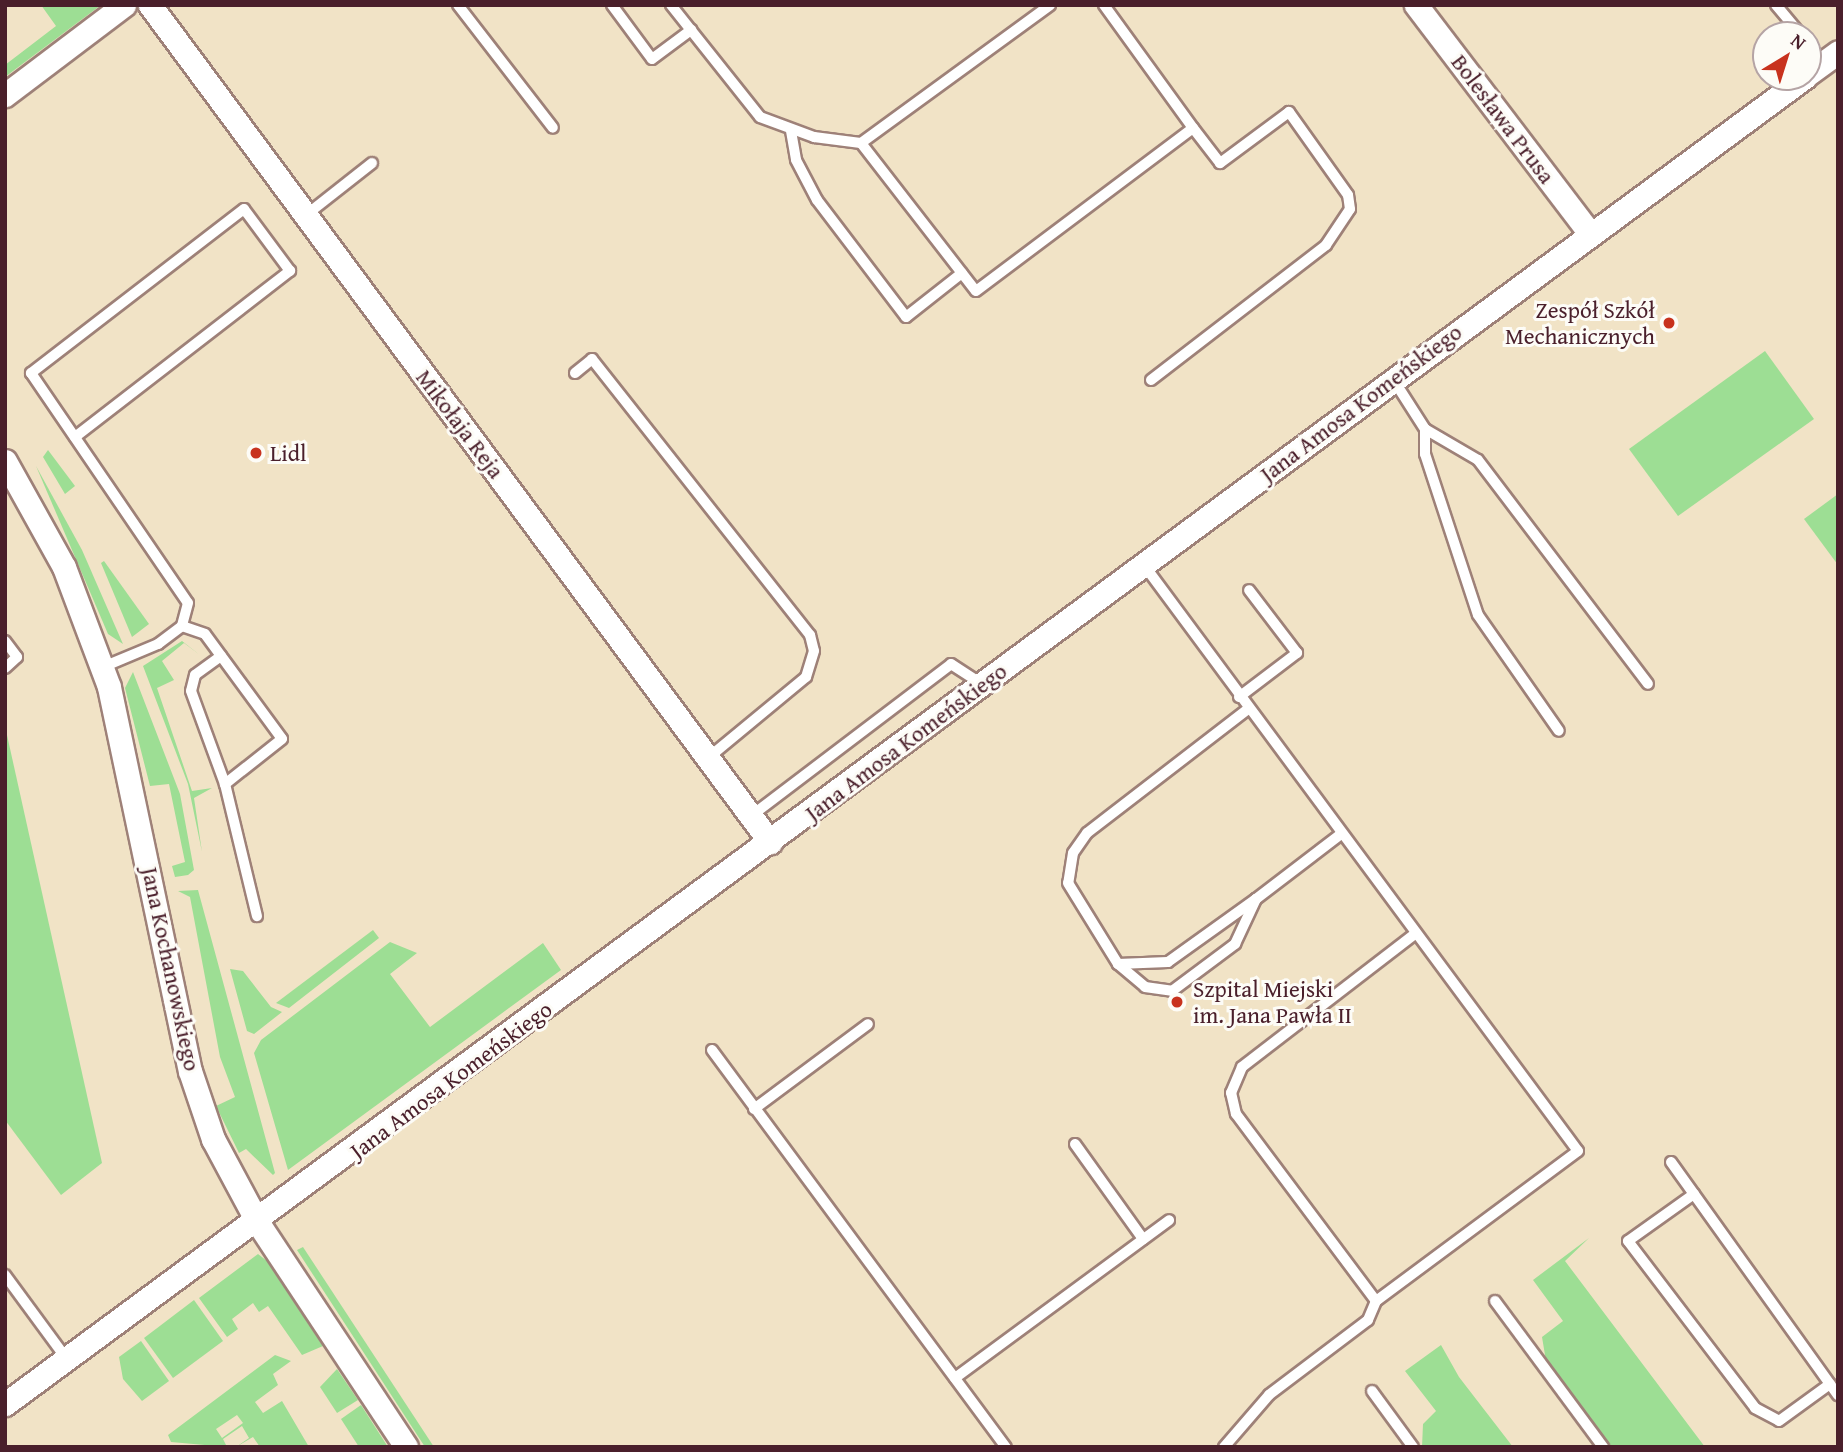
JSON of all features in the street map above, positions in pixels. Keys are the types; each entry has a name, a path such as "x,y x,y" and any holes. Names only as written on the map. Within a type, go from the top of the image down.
{"street":[{"path":"5,94 124,5"},
{"name":"Mikołaja Reja","path":"150,5 770,842"},
{"name":"Bolesława Prusa","path":"1416,5 1590,233"},
{"name":"Jana Amosa Komeńskiego","path":"5,1404 258,1223 1784,91"},
{"name":"Jana Kochanowskiego","path":"5,461 64,567 103,667 134,784 190,1071 213,1139 258,1223 406,1447"}],"lane":[{"path":"458,5 554,128"},
{"path":"612,5 652,59 691,30"},
{"path":"671,5 760,117 791,131 861,143 976,291 1193,128"},
{"path":"861,143 1050,5"},
{"path":"1104,5 1220,163 1289,112 1348,195 1350,209 1326,244 1151,380"},
{"path":"1776,5 1789,21"},
{"path":"791,131 796,160 817,200 906,317 962,273"},
{"path":"306,215 372,163"},
{"path":"75,437 290,271 244,209 31,373 188,603 182,626 158,644 103,667"},
{"path":"575,373 592,359 810,635 814,651 806,677 708,758"},
{"path":"1393,379 1425,429 1478,460 1648,684"},
{"path":"1425,429 1426,454 1478,615 1559,731"},
{"path":"1144,565 1239,697 1578,1151 1377,1301 1368,1320 1269,1395 1224,1447"},
{"path":"1239,697 1297,653 1249,590"},
{"path":"182,626 205,634 282,739 225,785"},
{"path":"5,641 17,657 5,668"},
{"path":"221,656 195,675 191,691 225,785 257,916"},
{"path":"751,816 951,664 983,684"},
{"path":"1248,709 1087,833 1073,853 1068,883 1118,964 1144,987 1172,991 1235,944 1255,899"},
{"path":"1118,964 1168,962 1341,834"},
{"path":"1377,1301 1236,1114 1231,1093 1242,1066 1415,934"},
{"path":"754,1109 868,1024"},
{"path":"712,1050 1006,1447"},
{"path":"1075,1144 1143,1239"},
{"path":"1671,1163 1838,1395"},
{"path":"1694,1194 1628,1241 1755,1408 1779,1421 1830,1384"},
{"path":"955,1378 1168,1220"},
{"path":"5,1275 66,1358"},
{"path":"1495,1300 1603,1447"},
{"path":"1371,1391 1413,1447"}],"green space":[{"path":"41,5 101,5 5,77 5,65 56,26"},
{"path":"1765,351 1814,419 1678,516 1629,449"},
{"path":"48,450 75,486 65,494 43,457"},
{"path":"36,466 82,550 123,644 108,634"},
{"path":"1838,494 1838,565 1804,519"},
{"path":"104,561 149,624 132,637 101,563"},
{"path":"182,641 200,655 184,643 162,661 174,680 157,688 192,791 212,788 194,798 202,852 188,784 143,666"},
{"path":"133,672 180,794 194,870 188,875 175,877 172,866 185,862 169,784 150,786 125,688"},
{"path":"5,726 102,1163 61,1195 5,1120"},
{"path":"198,890 275,1173 273,1175 246,1149 239,1153 216,1106 235,1097 220,1057 190,897 178,891"},
{"path":"373,930 379,938 289,1008 276,1003"},
{"path":"390,942 417,953 390,974 430,1027 543,943 561,970 288,1170 254,1053 261,1040"},
{"path":"230,969 243,971 271,1007 282,1012 254,1034 247,1031"},
{"path":"1589,1238 1565,1261 1705,1447 1610,1447 1546,1361 1542,1337 1563,1321 1533,1280"},
{"path":"303,1247 434,1447 425,1447 297,1250"},
{"path":"258,1254 267,1261 323,1346 302,1355 268,1306 259,1312 253,1303 232,1319 238,1329 227,1337 199,1298"},
{"path":"194,1300 223,1341 173,1378 144,1338"},
{"path":"141,1341 169,1381 142,1401 123,1379 119,1357"},
{"path":"1441,1345 1459,1377 1513,1447 1422,1447 1423,1424 1436,1411 1405,1371"},
{"path":"275,1355 291,1361 273,1374 278,1385 255,1402 263,1413 282,1401 309,1447 260,1447 253,1437 236,1447 249,1438 242,1426 223,1439 227,1447 171,1442 168,1435","holes":["237,1415 243,1423 222,1438 216,1429"]},
{"path":"337,1369 358,1400 337,1413 320,1387"},
{"path":"361,1405 388,1447 359,1447 341,1419"}],"place":[{"name":"Zespół Szkół Mechanicznych","path":"1669,323"},
{"name":"Lidl","path":"256,453"},
{"name":"Szpital Miejski im. Jana Pawła II","path":"1177,1002"}]}
